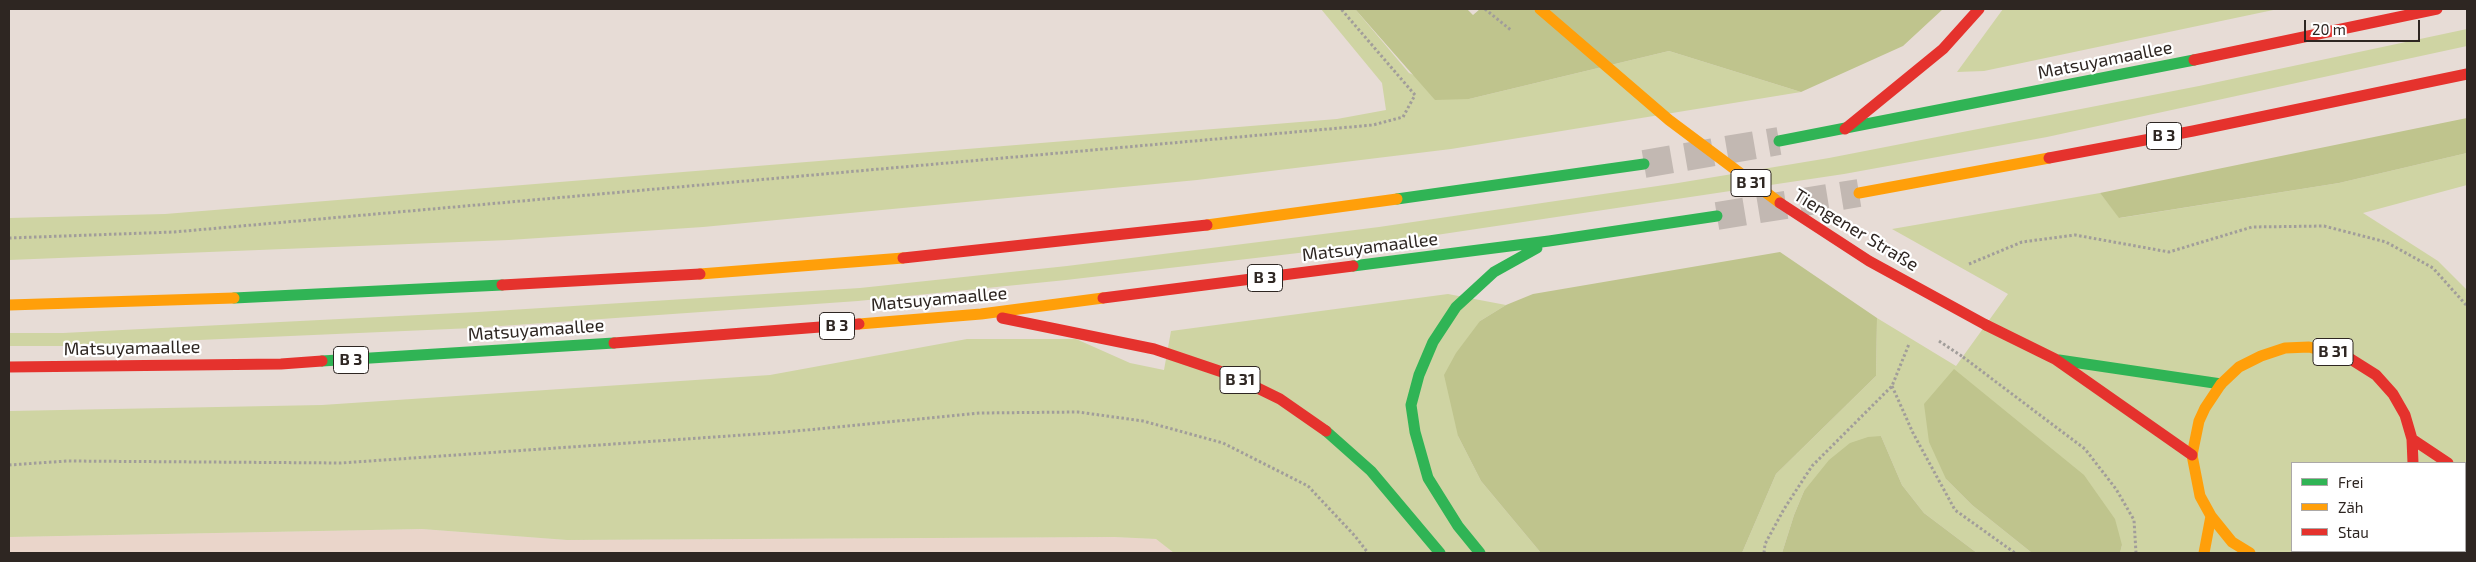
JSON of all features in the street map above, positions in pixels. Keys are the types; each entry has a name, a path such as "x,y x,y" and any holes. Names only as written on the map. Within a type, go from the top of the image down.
{"main road":[{"name":"Tiengener Straße","path":"1540,9 1669,120 1773,199 1869,261 1986,325 2055,359 2192,455"},
{"path":"1842,130 1943,49 1979,9"},
{"name":"Matsuyamaallee","path":"1779,141 2205,58 2437,9"},
{"name":"B 3","path":"1859,193 2240,121 2467,74"},
{"path":"9,305 311,296 680,276 881,260 1244,221 1644,164"},
{"name":"Matsuyamaallee","path":"9,367 280,364 693,338 981,314 1549,241 1717,216"},
{"path":"1480,553 1458,526 1428,478 1415,432 1411,405 1419,374 1433,342 1456,307 1494,272 1549,241"},
{"name":"B 31","path":"981,314 1154,349 1231,375 1280,399 1329,433 1371,470 1440,553"},
{"name":"B 31","path":"2250,553 2232,542 2211,516 2200,496 2192,455 2199,421 2204,408 2221,384 2239,367 2261,356 2285,348 2309,347 2334,352 2356,361 2376,375 2393,394 2405,415 2412,439 2413,462"},
{"name":"Tiengener Straße","path":"2055,359 2183,380 2221,384"},
{"path":"2412,439 2446,462"},
{"path":"2204,553 2211,516"}],"path":[{"path":"9,238 174,232 1373,125 1402,117 1415,94 1341,9"},
{"path":"1969,264 2022,242 2075,235 2169,252 2252,227 2324,226 2386,242 2433,268 2467,306"},
{"path":"1764,553 1765,544 1812,466 1892,386 1909,344"},
{"path":"1963,356 2085,449 2116,489 2134,520 2136,553"},
{"path":"1892,386 1913,433 1955,510 2015,553"},
{"path":"9,465 67,461 341,464 786,432 980,413 1078,412 1143,421 1223,443 1308,486 1355,536 1368,553"}],"shaded area":[{"path":"422,529 567,540 1114,537 1156,539 1174,553 9,553 9,537"}],"green space":[{"path":"1321,9 1355,9 1409,73 1469,99 1669,51 1801,92 1451,149 1197,180 703,227 509,240 9,260 9,218 165,214 1337,119 1386,110 1382,83"},
{"path":"1355,9 1467,9 1473,15 1480,9 1943,9 1903,46 1801,92 1669,51 1469,99 1435,100"},
{"path":"2003,9 2278,9 1984,71 1957,72"},
{"path":"2467,29 2467,46 2047,137 1844,174 1376,244 1066,280 858,301 473,328 62,346 9,346 9,333 63,333 478,312 860,288 1067,266 1379,227 1678,183 1829,158 2199,86"},
{"path":"2467,118 2467,153 2339,183 2119,218 2100,193"},
{"path":"2467,153 2467,185 2363,213 2438,261 2467,290 2467,553 2120,553 2122,545 1946,479 1972,505 2032,553 1977,553 1924,513 1902,485 1881,436 1804,491 1782,553 1742,553 1776,474 1876,376 1877,318 1956,366 2008,294 1892,229 2100,193 2120,218 2339,183"},
{"path":"1780,252 1877,318 1876,376 1776,474 1742,553 1541,553 1481,481 1458,436 1444,375 1456,353 1480,321 1506,305 1533,294"},
{"path":"1448,294 1506,305 1480,321 1458,436 1481,481 1541,553 1174,553 1156,539 1114,537 567,540 422,529 9,537 9,411 322,405 770,375 967,339 1076,339 1130,363 1164,370 1171,331"},
{"path":"1954,369 2084,475 2115,519 2122,545 2120,553 2032,553 1972,505 1946,479 1929,442 1924,404"},
{"path":"1881,436 1902,485 1924,513 1977,553 1782,553 1804,491 1829,460 1850,443 1868,437"}],"tunnel":[{"path":"1644,164 1779,141"},
{"path":"1717,216 1859,193"}],"traffic: fast":[{"path":"1779,141 2194,60"},
{"path":"1397,199 1644,164"},
{"path":"1353,266 1549,241 1717,216"},
{"path":"1480,553 1458,526 1428,478 1415,432 1411,405 1419,375 1433,342 1456,307 1494,272 1537,248"},
{"path":"234,298 502,285"},
{"path":"322,361 614,343"},
{"path":"2059,360 2221,384"},
{"path":"1326,431 1371,471 1440,553"}],"traffic: slow":[{"path":"1540,9 1669,120 1780,203"},
{"path":"1859,193 2049,158"},
{"path":"1207,225 1397,199"},
{"path":"700,274 903,258"},
{"path":"9,305 234,298"},
{"path":"859,324 981,314 1103,298"},
{"path":"2250,553 2232,542 2211,516 2200,496 2192,455 2199,421 2205,408 2221,384 2239,367 2261,356 2285,348 2309,347 2349,358"},
{"path":"2204,553 2211,516"}],"traffic: jam":[{"path":"1845,129 1943,49 1979,9"},
{"path":"2194,60 2437,9"},
{"path":"2049,158 2193,131 2467,74"},
{"path":"1780,203 1869,261 1986,325"},
{"path":"903,258 1207,225"},
{"path":"1103,298 1353,266"},
{"path":"502,285 700,274"},
{"path":"1002,318 1154,349 1231,375 1280,399 1326,431"},
{"path":"614,343 859,324"},
{"path":"1986,325 2055,359 2192,455"},
{"path":"2349,358 2376,375 2393,394 2405,415 2412,439 2413,462"},
{"path":"9,367 281,364 322,361"},
{"path":"2412,439 2446,462"}]}
